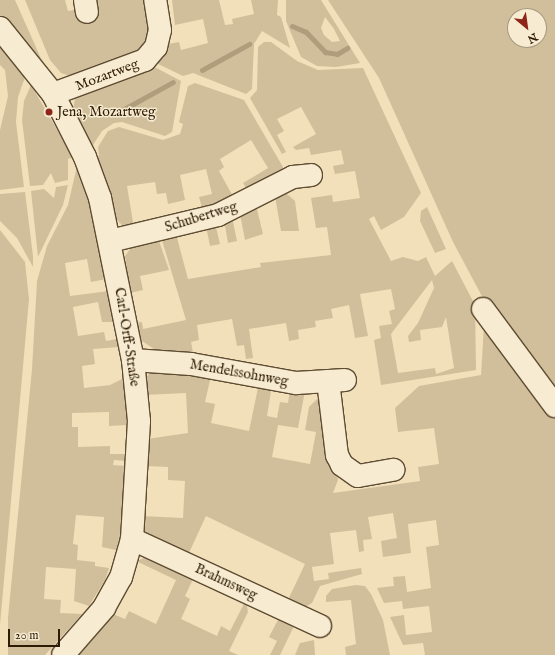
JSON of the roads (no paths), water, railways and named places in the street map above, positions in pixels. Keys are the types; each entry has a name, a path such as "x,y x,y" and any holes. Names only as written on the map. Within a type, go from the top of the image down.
{"street":[{"name":"Mozartweg","path":"53,94 145,60 156,46 160,30 154,0"},
{"name":"Carl-Orff-Straße","path":"0,28 53,94 86,157 110,241 133,360 139,421 132,539 121,577 104,608 63,655"},
{"name":"Schubertweg","path":"110,241 218,215 293,177 310,174"},
{"path":"483,309 555,406"},
{"name":"Mendelssohnweg","path":"133,360 191,364 296,383 336,381 337,455 342,465 358,476 393,470"},
{"name":"Brahmsweg","path":"132,539 320,626"}],"waterway":[{"path":"292,26 306,32 325,52 337,54 347,48"},
{"path":"202,70 249,44"},
{"path":"115,114 173,82"}],"place":[{"name":"Jena, Mozartweg","path":"49,112"}]}
